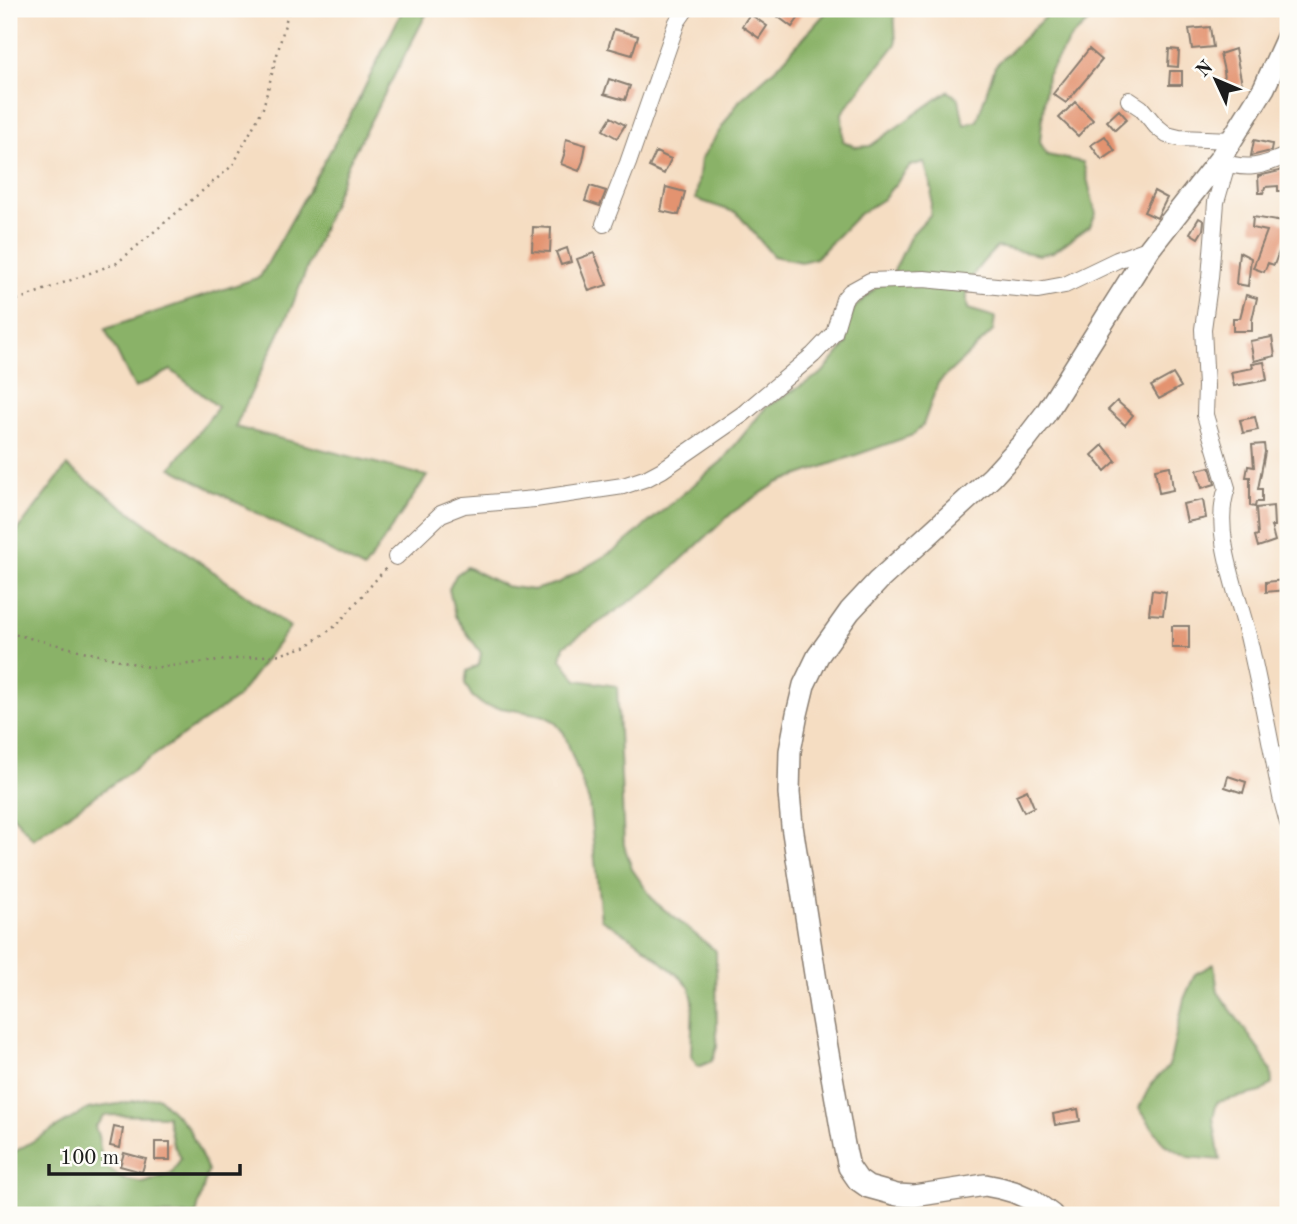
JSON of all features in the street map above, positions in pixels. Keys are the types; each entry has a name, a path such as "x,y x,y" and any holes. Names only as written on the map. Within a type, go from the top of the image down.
{"street":[{"path":"604,224 677,22 686,9"},
{"path":"1288,35 1264,88 1232,140 1223,162 1216,202 1203,329 1205,415 1227,488 1223,498 1223,535 1233,584 1249,637 1288,823"},
{"path":"1129,100 1141,108 1167,135 1232,140"},
{"path":"1223,162 1252,167 1266,165 1288,155"},
{"path":"1052,1215 1032,1200 1014,1192 985,1185 914,1196 897,1195 868,1187 858,1180 849,1167 821,1013 792,826 789,793 790,751 804,685 818,656 836,630 878,581 992,477 1023,443 1046,413 1150,248 1223,162"},
{"path":"396,557 441,514 464,505 535,499 623,486 662,470 743,414 813,355 834,333 844,299 850,292 870,281 924,279 1038,289 1065,285 1150,248"}],"path":[{"path":"17,300 117,263 233,165 263,108 289,9"},
{"path":"9,633 152,668 282,654 307,646 337,625 396,557"}],"green space":[{"path":"403,9 429,9 349,162 292,306 235,427 427,476 364,569 171,468 218,407 171,370 135,388 105,329 260,277 358,101"},
{"path":"829,9 894,9 896,44 842,113 843,141 855,147 870,146 948,91 959,99 964,125 977,121 995,66 1053,9 1102,9 1071,38 1047,75 1040,142 1047,155 1083,162 1096,214 1090,226 1053,252 1039,255 997,247 984,260 973,275 967,290 968,309 995,317 993,331 938,383 923,425 913,435 777,483 733,512 653,586 564,646 561,659 577,680 617,686 624,845 632,869 655,902 716,951 717,1047 712,1061 698,1067 691,1056 693,1001 690,988 638,942 601,919 589,802 564,733 554,721 542,715 483,705 472,696 465,684 467,671 479,665 481,653 455,616 449,589 456,575 467,567 505,586 533,590 558,583 617,549 722,461 766,407 822,373 847,344 846,328 854,308 894,271 911,235 930,215 932,189 924,162 910,166 883,199 858,215 816,258 801,262 773,256 737,213 696,199 701,159 739,101 779,65"},
{"path":"67,466 290,627 237,698 33,839 9,811 9,542"},
{"path":"1214,964 1218,992 1258,1048 1271,1071 1272,1084 1261,1092 1217,1102 1213,1118 1220,1160 1188,1157 1164,1144 1139,1108 1151,1084 1169,1066 1184,999 1195,974"},
{"path":"158,1097 188,1127 208,1170 196,1215 9,1215 9,1158 16,1151 88,1109","holes":["105,1115 167,1116 173,1144 181,1158 172,1173 144,1183 123,1179 103,1164 95,1127"]}],"building":[{"path":"781,9 805,9 792,27 777,16"},
{"path":"750,14 767,26 759,38 742,26"},
{"path":"1210,27 1213,47 1192,49 1189,29"},
{"path":"614,29 638,36 632,55 608,48"},
{"path":"1089,49 1102,60 1066,103 1053,94"},
{"path":"1169,49 1179,50 1178,67 1168,66"},
{"path":"1235,49 1242,84 1225,87 1220,54"},
{"path":"1170,71 1182,71 1182,85 1169,85"},
{"path":"609,79 630,86 625,100 604,94"},
{"path":"1075,102 1093,120 1078,136 1059,118"},
{"path":"1119,110 1127,119 1115,130 1107,121"},
{"path":"611,117 625,125 617,138 603,130"},
{"path":"1105,136 1115,151 1102,160 1091,145"},
{"path":"566,139 586,145 579,171 561,164"},
{"path":"1254,140 1272,144 1271,151 1251,156"},
{"path":"656,152 671,159 664,174 649,167"},
{"path":"1288,166 1288,191 1278,191 1278,186 1265,187 1263,193 1259,193 1258,176 1280,171"},
{"path":"590,186 606,191 600,206 585,201"},
{"path":"666,187 685,192 679,215 661,211"},
{"path":"1154,191 1167,198 1157,218 1144,212"},
{"path":"1253,217 1288,224 1274,265 1268,263 1264,272 1253,268 1267,231 1252,228"},
{"path":"1199,218 1204,221 1198,238 1190,233"},
{"path":"533,227 551,228 550,252 532,251"},
{"path":"567,248 571,262 561,265 556,252"},
{"path":"1239,252 1251,258 1248,286 1236,284"},
{"path":"594,253 607,285 589,291 577,259"},
{"path":"1246,295 1257,298 1252,331 1233,331 1233,318 1240,318"},
{"path":"1272,337 1275,356 1254,361 1250,341"},
{"path":"1264,362 1267,380 1234,386 1231,372 1253,368 1252,364"},
{"path":"1173,374 1181,387 1159,399 1151,386"},
{"path":"1117,401 1133,415 1125,425 1108,410"},
{"path":"1255,417 1258,430 1243,433 1240,420"},
{"path":"1264,444 1258,489 1262,489 1262,502 1256,502 1255,507 1250,506 1250,477 1246,477 1248,466 1254,467 1252,445"},
{"path":"1103,445 1116,461 1105,471 1092,455"},
{"path":"1170,466 1173,490 1159,493 1155,469"},
{"path":"1210,467 1215,484 1202,488 1197,470"},
{"path":"1203,500 1206,518 1187,522 1183,504"},
{"path":"1273,506 1274,526 1271,526 1275,541 1258,547 1255,536 1258,535 1256,508"},
{"path":"1284,580 1285,590 1266,592 1266,582"},
{"path":"1152,590 1166,592 1163,615 1149,614"},
{"path":"1172,626 1189,626 1189,648 1172,648"},
{"path":"1228,776 1246,782 1243,793 1225,787"},
{"path":"1027,790 1034,807 1024,812 1016,795"},
{"path":"1078,1109 1080,1121 1055,1125 1053,1114"},
{"path":"114,1127 123,1129 120,1148 110,1146"},
{"path":"155,1142 170,1142 170,1160 155,1160"},
{"path":"124,1153 146,1159 142,1172 120,1166"}]}
